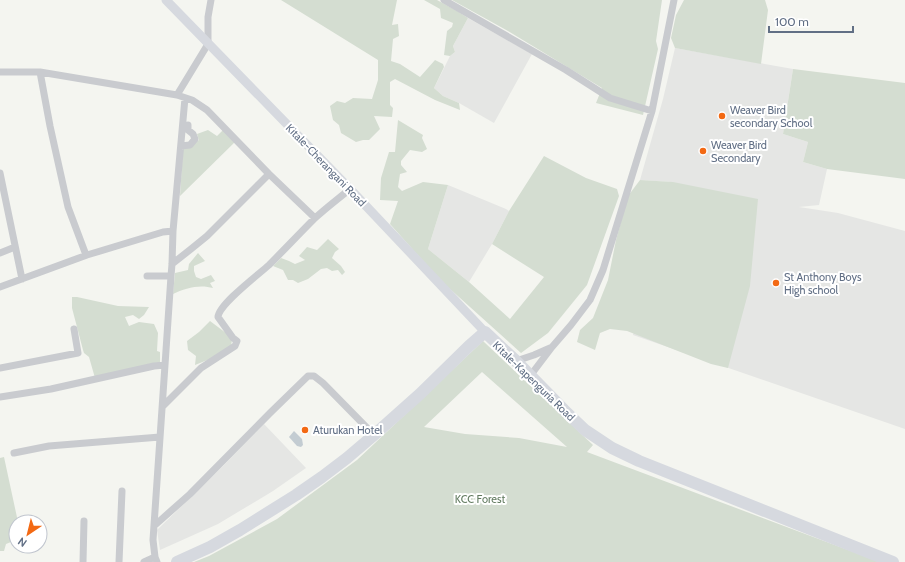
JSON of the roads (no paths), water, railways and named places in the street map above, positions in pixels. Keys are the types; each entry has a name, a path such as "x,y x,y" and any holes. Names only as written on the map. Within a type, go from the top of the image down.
{"highway":[{"name":"Kitale-Kapenguria Road","path":"177,562 216,544 268,514 322,477 374,435 420,394 485,332 577,423 612,448 654,467 893,562"}],"main road":[{"name":"Kitale-Cherangani Road","path":"166,0 350,189 485,332"}],"street":[{"path":"177,95 208,44 208,17 211,0"},
{"path":"444,0 566,70 610,98 652,111"},
{"path":"530,376 590,300 604,270 652,111 674,0"},
{"path":"0,72 40,72 177,95 192,100 207,110 269,174 315,218"},
{"path":"40,72 68,207 86,255"},
{"path":"144,562 156,560 153,540 163,406 173,231 185,98"},
{"path":"181,146 190,145 195,139 193,134 188,130 188,125"},
{"path":"0,173 22,279"},
{"path":"172,264 207,236 269,174"},
{"path":"163,406 201,368 235,346 237,341 218,319 219,311 315,218 350,189"},
{"path":"0,287 86,255 163,232 173,231"},
{"path":"0,253 15,247"},
{"path":"147,276 171,276"},
{"path":"0,368 78,353 74,329"},
{"path":"516,361 540,353 552,347"},
{"path":"0,398 165,365"},
{"path":"154,526 227,458 308,376 314,376 323,383 374,435"},
{"path":"14,453 49,446 160,437"},
{"path":"119,562 122,492"},
{"path":"83,562 84,521"}],"place":[{"name":"Weaver Bird secondary School","path":"722,116"},
{"name":"Weaver Bird Secondary","path":"703,151"},
{"name":"St Anthony Boys High school","path":"776,283"},
{"name":"Aturukan Hotel","path":"305,430"}],"park label":[{"name":"KCC Forest","path":"480,499"}]}
